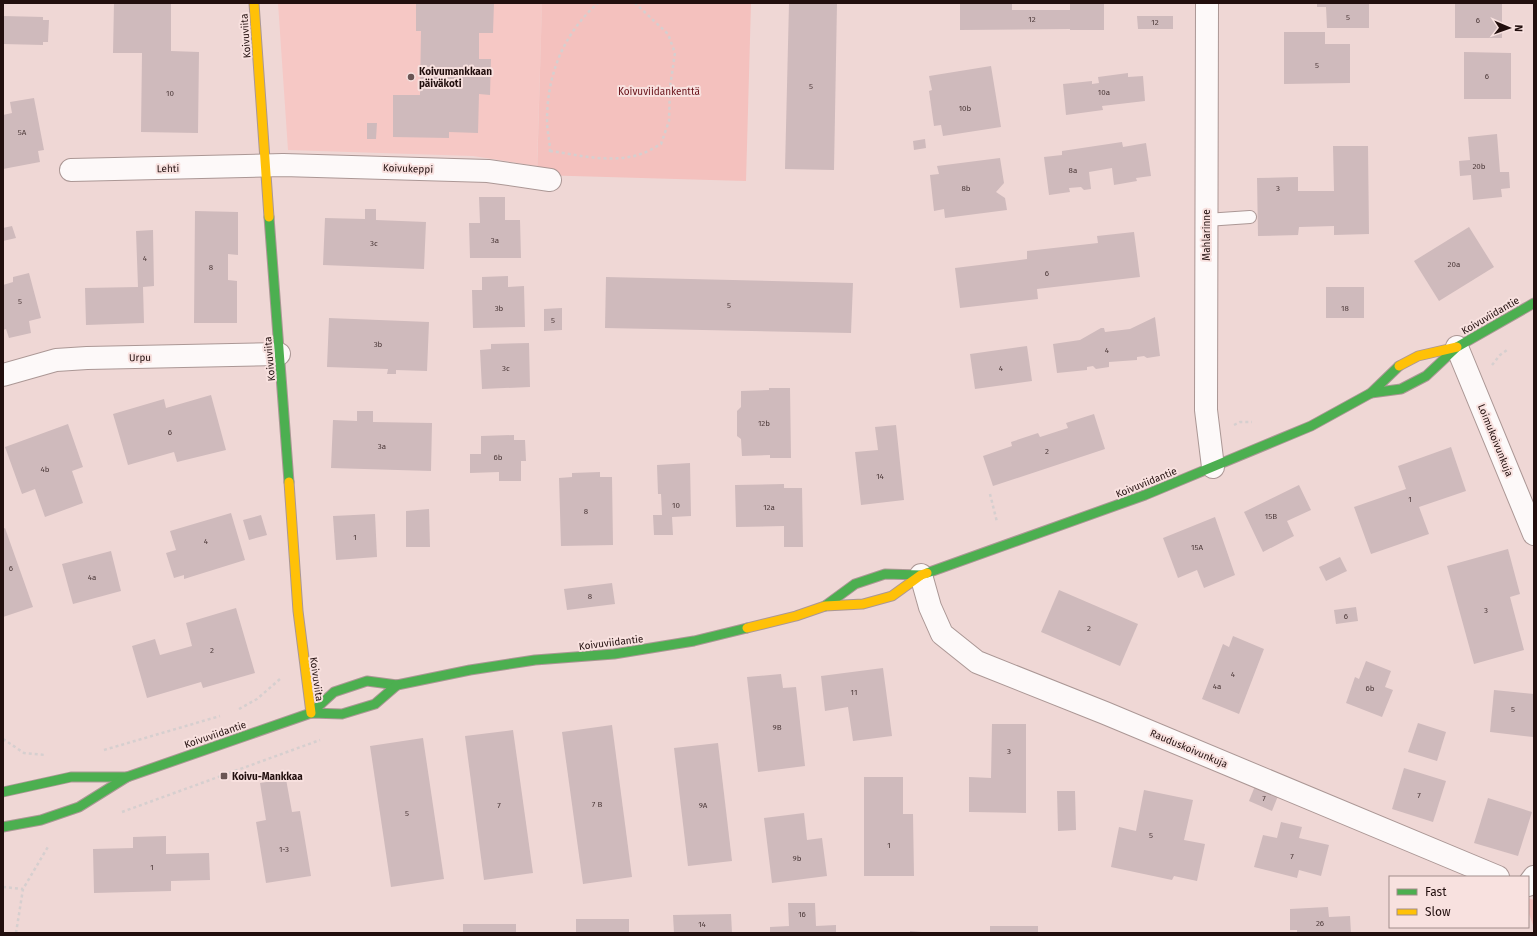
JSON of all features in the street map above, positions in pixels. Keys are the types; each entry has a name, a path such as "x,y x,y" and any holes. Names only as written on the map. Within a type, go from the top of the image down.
{"street":[{"name":"Koivuviita","path":"254,3 279,354 304,670 311,713"},
{"name":"Mahlarinne","path":"1207,3 1206,404 1213,467"},
{"name":"Koivukeppi","path":"265,166 284,165 488,171 550,180"},
{"name":"Lehti","path":"71,170 265,166"},
{"name":"Koivuviidantie","path":"1371,393 1401,389 1426,376 1457,347 1534,303"},
{"name":"Koivuviidantie","path":"311,713 334,692 367,681 397,685 470,670 536,660 614,654 694,641 796,616 825,606 863,604 892,596 921,575 1045,532 1213,467 1311,426 1371,393 1395,368 1418,356 1457,347"},
{"name":"Loimukoivunkuja","path":"1457,347 1534,534"},
{"name":"Urpu","path":"3,375 56,360 279,354"},
{"name":"Koivuviidantie","path":"825,606 855,584 885,574 921,575"},
{"name":"Rauduskoivunkuja","path":"921,575 930,607 942,634 977,662 1105,713 1496,876"},
{"name":"Koivuviidantie","path":"3,827 41,820 79,807 127,777 311,713 342,714 374,704 397,685"},
{"name":"Koivuviidantie","path":"3,792 71,777 127,777"}],"lane":[{"path":"1206,220 1250,217"}],"path":[{"path":"550,180 550,151 547,122 549,90 558,56 571,33 598,3"},
{"path":"550,151 600,158 624,158 641,154 660,144 669,121 670,87 675,53 668,34 635,3"},
{"path":"1210,436 1240,422 1260,420"},
{"path":"990,494 999,528"},
{"path":"237,710 257,699 282,677 304,670"},
{"path":"96,752 223,714"},
{"path":"3,739 24,753 51,755"},
{"path":"16,933 23,889 46,847 52,843"},
{"path":"3,887 23,889"}],"shaded area":[{"name":"Koivumankkaan päiväkoti","path":"278,3 542,3 537,166 473,156 288,150"}],"green space":[{"name":"Koivuviidankenttä","path":"542,3 751,3 746,181 537,175"},
{"path":"1529,898 1534,900 1534,928 1529,914"}],"building":[{"path":"114,3 171,3 171,51 199,52 198,133 141,132 142,53 113,53"},
{"path":"416,3 494,3 493,33 479,33 479,59 491,59 490,95 479,94 478,133 449,132 449,138 393,137 393,95 420,95 421,31 416,31"},
{"path":"789,3 837,3 834,170 785,169"},
{"path":"960,3 1012,3 1012,10 1070,10 1070,3 1104,3 1104,30 960,30"},
{"path":"1317,3 1369,3 1369,28 1327,28 1326,7 1317,7"},
{"path":"1455,3 1502,3 1502,38 1455,38"},
{"path":"3,16 43,17 43,20 49,20 48,42 43,42 43,45 3,44"},
{"path":"1137,16 1173,16 1173,29 1138,29"},
{"path":"1284,32 1325,32 1325,44 1350,44 1350,83 1284,84"},
{"path":"1464,52 1511,53 1511,99 1464,99"},
{"path":"991,66 1001,127 943,136 941,125 934,126 929,91 932,90 929,76"},
{"path":"1128,73 1128,77 1143,76 1145,101 1102,106 1103,110 1066,115 1063,84 1092,81 1092,84 1099,83 1098,77"},
{"path":"34,98 44,150 38,151 40,162 3,169 3,115 12,113 10,102"},
{"path":"367,123 377,123 376,139 367,139"},
{"path":"1497,134 1500,172 1509,172 1510,188 1501,189 1502,197 1473,200 1471,175 1460,176 1459,161 1470,160 1468,137"},
{"path":"925,139 926,148 914,150 913,141"},
{"path":"1122,142 1123,147 1146,143 1151,176 1136,178 1137,181 1114,185 1112,168 1089,172 1091,189 1084,190 1081,187 1069,188 1070,192 1049,195 1044,157 1062,155 1062,151"},
{"path":"1333,146 1368,146 1369,234 1334,235 1334,226 1299,227 1298,235 1258,236 1257,178 1298,177 1298,191 1334,191"},
{"path":"1000,158 1004,183 996,192 1005,198 1007,210 945,218 944,209 934,211 930,175 939,174 937,166"},
{"path":"479,197 505,197 505,220 520,220 521,258 470,258 469,223 480,223"},
{"path":"365,209 376,209 376,220 426,222 424,269 323,265 325,218 365,219"},
{"path":"195,211 238,212 238,255 228,254 228,280 237,281 237,323 194,323"},
{"path":"12,226 16,238 3,241 3,228"},
{"path":"1469,227 1494,267 1439,301 1414,261"},
{"path":"153,230 154,286 143,287 144,323 86,325 85,288 138,287 136,231"},
{"path":"1134,232 1140,277 1037,289 1038,299 960,308 955,268 1027,259 1027,251 1098,243 1097,236"},
{"path":"29,273 41,318 29,321 31,333 9,338 6,329 3,330 3,285 13,282 13,277"},
{"path":"508,276 508,287 524,286 525,327 473,328 472,290 482,290 482,277"},
{"path":"606,277 853,283 851,333 605,328"},
{"path":"1326,287 1364,287 1364,318 1326,318"},
{"path":"562,308 562,330 544,331 544,309"},
{"path":"1155,317 1160,356 1147,358 1144,356 1137,357 1137,360 1109,362 1109,367 1096,369 1093,366 1087,367 1087,370 1057,373 1053,344 1080,340 1101,328 1104,328 1105,332 1130,329"},
{"path":"329,318 429,322 427,371 396,370 396,374 387,374 388,369 327,367"},
{"path":"529,343 530,387 482,389 480,350 491,349 491,344"},
{"path":"1027,346 1032,381 975,389 970,354"},
{"path":"769,388 790,388 791,458 770,458 770,455 742,456 741,439 737,436 737,411 741,407 741,391 769,390"},
{"path":"211,395 226,450 177,462 174,452 128,465 113,414 164,399 166,408"},
{"path":"357,411 373,411 373,422 432,423 431,471 331,468 333,420 357,421"},
{"path":"1094,414 1105,449 993,486 983,456 1012,446 1011,442 1038,433 1040,437 1068,428 1066,423"},
{"path":"68,424 83,467 72,471 83,503 45,517 35,489 22,494 5,447"},
{"path":"896,425 904,500 861,505 855,452 878,450 875,427"},
{"path":"514,435 514,440 525,440 526,461 521,461 521,481 499,481 499,472 470,473 470,454 481,454 481,436"},
{"path":"1451,447 1466,491 1419,507 1429,534 1371,554 1354,507 1406,489 1398,466"},
{"path":"690,463 691,516 672,517 673,535 654,535 653,515 662,515 661,494 658,494 657,465"},
{"path":"600,472 600,477 612,477 613,545 561,546 559,478 572,477 572,473"},
{"path":"784,484 784,488 802,488 803,547 784,547 784,526 736,527 735,485"},
{"path":"1299,485 1311,510 1287,521 1294,536 1263,552 1244,512"},
{"path":"429,509 430,547 406,547 406,511"},
{"path":"231,513 245,560 184,579 184,575 174,578 166,553 176,550 170,531"},
{"path":"375,514 377,557 336,560 333,516"},
{"path":"261,515 267,535 249,540 243,520"},
{"path":"1215,517 1235,575 1204,588 1197,570 1178,578 1163,538"},
{"path":"5,528 33,607 3,617 3,529"},
{"path":"1508,549 1520,594 1510,597 1524,650 1474,664 1447,566"},
{"path":"111,551 121,591 73,604 62,564"},
{"path":"1340,557 1347,571 1326,581 1319,567"},
{"path":"612,583 615,604 567,610 564,589"},
{"path":"1059,590 1138,624 1120,666 1041,632"},
{"path":"1356,607 1358,621 1336,624 1334,610"},
{"path":"236,608 255,673 203,688 201,682 147,698 132,646 155,639 160,655 192,646 186,623"},
{"path":"1233,636 1264,649 1239,714 1202,699 1223,644 1229,647"},
{"path":"1366,661 1391,671 1385,687 1393,690 1382,717 1346,703 1355,677 1359,679"},
{"path":"883,668 892,736 853,741 848,707 825,711 821,676"},
{"path":"781,674 783,688 796,687 805,766 758,772 747,677"},
{"path":"1494,690 1534,694 1533,737 1490,732"},
{"path":"1418,723 1446,732 1437,761 1408,752"},
{"path":"992,724 1026,724 1026,813 969,812 969,777 991,778"},
{"path":"612,725 632,877 583,884 562,732"},
{"path":"513,730 533,873 484,880 465,736"},
{"path":"423,738 444,879 391,887 370,746"},
{"path":"718,743 732,861 688,866 674,748"},
{"path":"1404,768 1446,781 1433,822 1392,809"},
{"path":"864,777 903,777 903,814 913,814 914,876 864,876"},
{"path":"286,779 292,812 300,811 311,876 266,883 256,822 266,820 260,783"},
{"path":"1255,786 1278,796 1272,811 1249,801"},
{"path":"1144,790 1193,800 1184,840 1205,844 1197,881 1174,876 1172,880 1111,867 1119,827 1136,831"},
{"path":"1057,791 1075,791 1076,830 1058,831"},
{"path":"1488,798 1532,812 1518,856 1474,843"},
{"path":"804,813 807,840 822,838 827,876 772,883 764,818"},
{"path":"1281,822 1302,827 1299,838 1329,845 1321,876 1299,870 1297,878 1254,867 1263,835 1277,838"},
{"path":"166,836 166,854 209,853 210,880 171,881 171,891 94,893 93,849 133,848 133,837"},
{"path":"788,903 815,903 816,926 836,925 836,933 770,933 770,927 789,926"},
{"path":"1328,907 1329,917 1350,916 1351,933 1297,933 1297,930 1290,930 1290,909"},
{"path":"731,914 732,933 674,933 673,915"},
{"path":"576,919 629,919 629,933 576,933"},
{"path":"463,924 516,924 516,933 463,933"},
{"path":"990,926 1038,926 1038,933 990,933"},
{"path":"910,931 922,932 922,933 910,933"}],"traffic: fast":[{"path":"269,217 289,482"},
{"path":"1371,393 1401,389 1426,376 1457,347 1534,303"},
{"path":"927,573 1145,495 1311,426 1371,393 1399,366"},
{"path":"825,606 855,584 885,574 921,575"},
{"path":"311,713 334,692 367,681 397,685 470,670 535,660 614,654 694,641 747,628"},
{"path":"3,827 41,820 79,807 127,777 311,713 342,714 375,704 397,685"},
{"path":"3,792 71,777 127,777"}],"traffic: slow":[{"path":"254,3 269,217"},
{"path":"1399,366 1418,356 1457,347"},
{"path":"289,482 298,611 311,713"},
{"path":"747,628 796,616 825,606 863,604 892,596 921,575 927,573"}],"place":[{"name":"Koivumankkaan päiväkoti","path":"411,77"},
{"name":"Koivu-Mankkaa","path":"224,776"}]}
